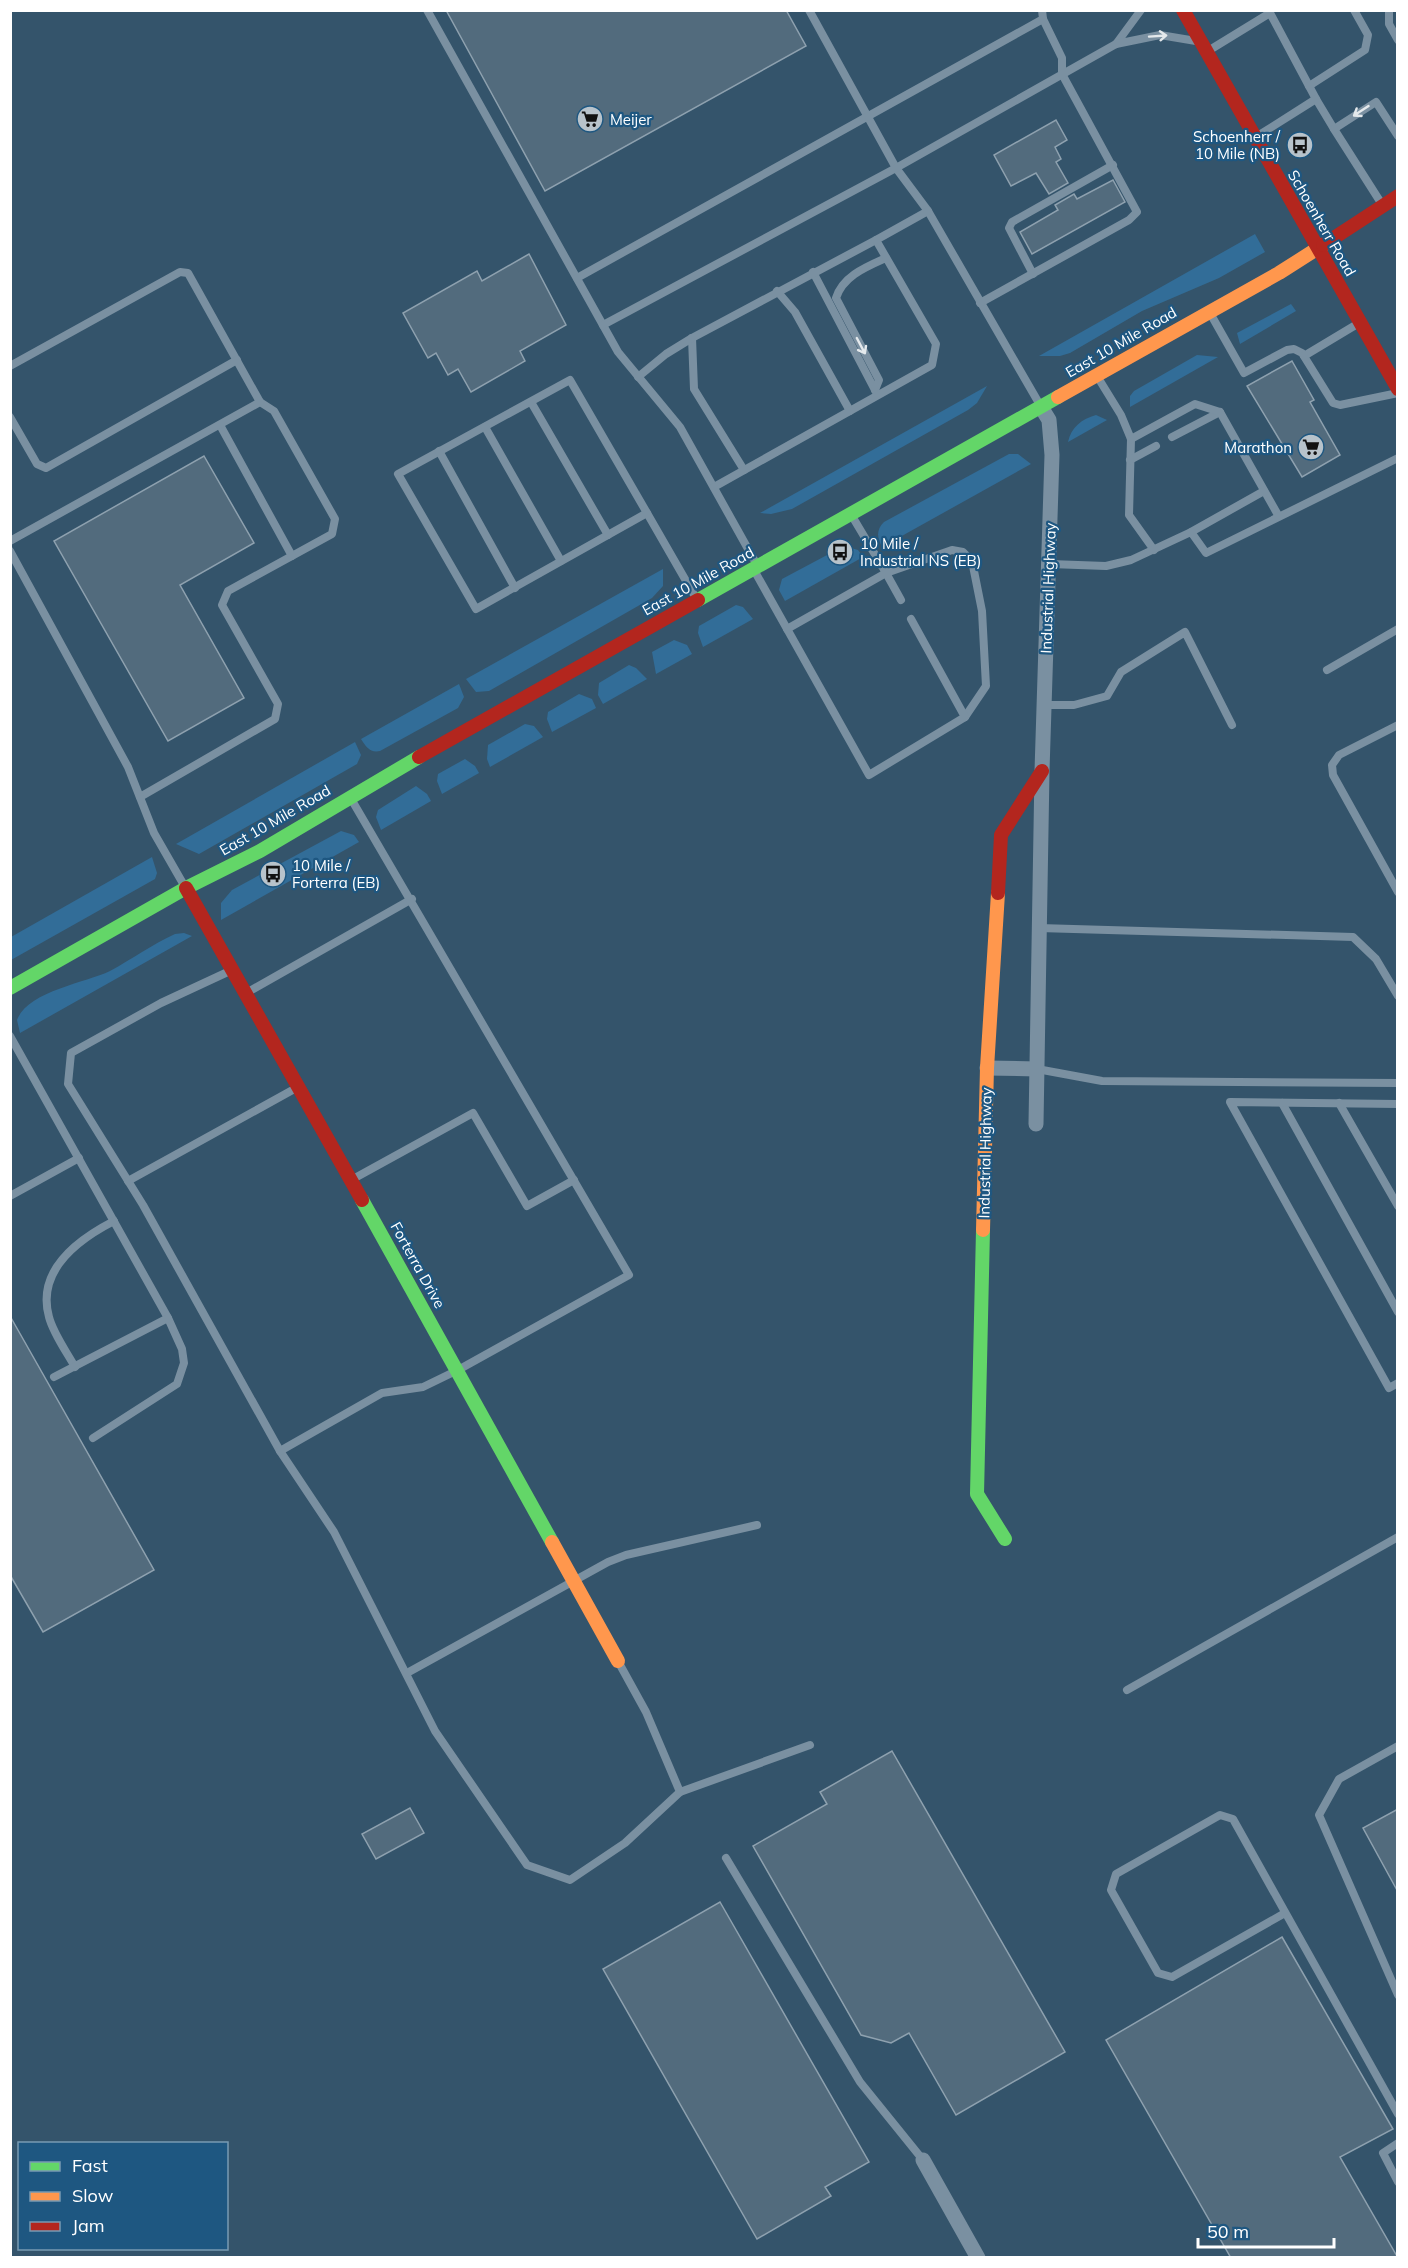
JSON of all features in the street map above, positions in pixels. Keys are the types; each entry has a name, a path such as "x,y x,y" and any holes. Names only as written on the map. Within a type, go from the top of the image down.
{"main road":[{"name":"Schoenherr Road","path":"1183,10 1398,391"},
{"name":"East 10 Mile Road","path":"10,988 186,888 260,851 350,796 1209,312 1318,249 1398,196"},
{"name":"Industrial Highway","path":"1005,1539 977,1494 987,1068 1001,835 1042,771"},
{"name":"Forterra Drive","path":"186,888 458,1370 618,1661"}],"street":[{"name":"Industrial Highway","path":"1036,1124 1043,705 1050,564 1052,433 1049,420 1041,407"},
{"path":"987,1068 1037,1069"},
{"path":"923,2160 978,2258"}],"lane":[{"path":"427,10 618,352 680,427 714,487 787,629 869,775 965,717 986,686 982,611 972,561 963,552 952,550 886,573 787,629"},
{"path":"809,10 896,168 928,211 1041,407"},
{"path":"1116,44 1141,10"},
{"path":"1309,86 1365,50 1368,35 1354,10"},
{"path":"1389,10 1389,24 1398,40"},
{"path":"603,325 896,168 1116,44 1160,35 1176,36 1204,47 1269,12 1316,99 1383,206"},
{"path":"577,278 867,117 1042,15 1062,58 1062,74 1137,212 1129,220 980,303"},
{"path":"1254,138 1316,99"},
{"path":"1334,129 1376,102 1398,136"},
{"path":"1033,274 1009,228 1012,222 1113,165"},
{"path":"638,377 666,354 692,338 928,211"},
{"path":"714,487 850,411 876,393 932,365 936,344 876,240"},
{"path":"876,393 879,380 836,298 840,286 867,267 886,258"},
{"path":"10,366 180,272 188,273 261,402 274,411 335,519 332,534 228,591 222,605 278,704 275,719 140,797"},
{"path":"813,272 876,393"},
{"path":"777,291 795,312 850,411"},
{"path":"1209,312 1244,373 1287,350 1294,349 1304,356 1333,403 1340,405 1398,391"},
{"path":"1304,356 1360,323"},
{"path":"692,338 694,389 744,470"},
{"path":"10,417 37,464 46,468 237,360"},
{"path":"1097,375 1121,415 1131,439 1129,515 1154,550"},
{"path":"647,513 476,609 398,474 570,380 647,513 697,600"},
{"path":"10,541 261,402"},
{"path":"531,402 608,535"},
{"path":"1131,439 1195,404 1220,412 1278,516"},
{"path":"1172,438 1220,412"},
{"path":"220,425 292,556"},
{"path":"485,427 561,561"},
{"path":"1130,460 1156,446"},
{"path":"439,451 515,588"},
{"path":"1191,532 1206,553 1398,458"},
{"path":"1050,564 1106,566 1131,560 1191,532 1264,491"},
{"path":"851,514 901,600"},
{"path":"10,551 128,767 154,833 186,888"},
{"path":"911,619 965,717"},
{"path":"1327,670 1398,629"},
{"path":"1043,705 1074,705 1107,696 1121,672 1185,632 1232,725"},
{"path":"1398,724 1339,754 1332,765 1333,775 1398,892"},
{"path":"280,1451 382,1393 423,1387 458,1370 629,1275 350,796"},
{"path":"246,993 412,899"},
{"path":"1039,928 1353,937 1376,959 1398,996"},
{"path":"232,970 160,1004 71,1053 68,1084 128,1180 280,1451 334,1532 435,1731 527,1865 570,1880 625,1843 680,1792 810,1745"},
{"path":"10,1036 168,1318 182,1349 184,1363 177,1384 93,1438"},
{"path":"1037,1069 1102,1080 1398,1083"},
{"path":"128,1180 299,1086"},
{"path":"1397,1104 1230,1102 1389,1388 1398,1383"},
{"path":"1282,1103 1398,1312"},
{"path":"1339,1103 1398,1206"},
{"path":"351,1180 472,1113 526,1206 574,1180"},
{"path":"10,1196 79,1158"},
{"path":"75,1366 49,1316 49,1281 67,1253 86,1236 114,1221"},
{"path":"54,1377 168,1318"},
{"path":"407,1673 573,1579 627,1555 757,1525"},
{"path":"1127,1690 1398,1538"},
{"path":"618,1661 646,1712 680,1792"},
{"path":"1398,1746 1339,1779 1319,1815 1398,1995"},
{"path":"1285,1913 1172,1977 1158,1973 1112,1890 1116,1874 1220,1815 1233,1819 1398,2114"},
{"path":"726,1858 860,2082 923,2160"},
{"path":"1398,2144 1383,2152 1398,2182"}],"shaded area":[{"path":"1255,234 1265,252 1219,278 1142,311 1070,353 1060,356 1039,356"},
{"path":"1291,304 1296,311 1240,344 1237,333"},
{"path":"1197,355 1218,357 1130,407 1130,396 1134,391"},
{"path":"987,386 977,403 968,410 792,509 771,514 760,513"},
{"path":"1096,415 1107,420 1068,442 1078,424"},
{"path":"1009,454 1018,454 1031,464 882,547 878,534 884,522"},
{"path":"844,546 858,550 863,557 785,601 779,590 782,579"},
{"path":"663,569 663,586 652,598 489,691 476,692 466,679"},
{"path":"736,605 743,607 753,619 703,647 698,633 699,626"},
{"path":"674,640 687,645 692,654 656,674 652,652"},
{"path":"629,665 636,668 647,679 603,704 598,695 599,683"},
{"path":"459,684 464,697 458,708 380,751 369,749 361,739"},
{"path":"579,694 592,699 596,708 552,732 547,719 548,712"},
{"path":"525,724 534,726 543,737 490,767 487,759 488,745"},
{"path":"355,742 361,755 357,764 199,854 176,844"},
{"path":"465,759 475,766 479,773 442,794 437,781 438,774"},
{"path":"416,786 427,794 431,801 381,830 376,817 378,810"},
{"path":"341,831 354,835 359,842 221,920 221,903 232,890"},
{"path":"152,857 157,873 155,879 11,960 11,937"},
{"path":"184,933 192,936 20,1033 17,1020 23,1010 33,1002 58,989 110,971 167,938"}],"building":[{"name":"Meijer","path":"446,10 786,10 806,46 545,191"},
{"path":"1056,120 1067,140 1055,147 1061,159 1056,162 1068,183 1049,194 1036,173 1011,186 994,155"},
{"path":"1113,180 1125,202 1032,254 1020,232 1058,210 1055,205 1074,194 1077,199"},
{"path":"529,254 566,325 520,351 525,361 471,392 458,369 448,375 436,353 428,358 403,313 477,271 482,281"},
{"path":"1292,361 1314,400 1310,402 1340,455 1302,477 1247,386"},
{"path":"204,456 254,543 180,585 244,698 168,741 54,541"},
{"path":"10,1316 154,1570 43,1632 10,1575"},
{"path":"892,1751 1065,2052 956,2115 909,2033 891,2043 861,2035 753,1846 827,1804 820,1792"},
{"path":"410,1808 424,1833 376,1859 362,1834"},
{"path":"1398,1809 1398,1892 1363,1828"},
{"path":"720,1902 869,2162 825,2187 831,2196 757,2239 603,1969"},
{"path":"1282,1937 1393,2129 1340,2157 1398,2258 1231,2258 1106,2040"}],"traffic: fast":[{"path":"698,600 1058,397"},
{"path":"10,988 186,888 260,851 419,757"},
{"path":"362,1200 552,1542"},
{"path":"983,1230 977,1494 1005,1539"}],"traffic: slow":[{"path":"1058,397 1279,273 1323,245"},
{"path":"983,1230 987,1068 998,893"},
{"path":"552,1542 618,1661"}],"traffic: jam":[{"path":"1183,10 1398,389"},
{"path":"1323,245 1398,196"},
{"path":"419,757 698,600"},
{"path":"998,893 1001,835 1042,771"},
{"path":"186,888 362,1200"}],"place":[{"name":"Meijer","path":"590,119"},
{"name":"Schoenherr / 10 Mile (NB)","path":"1300,145"},
{"name":"Marathon","path":"1311,447"},
{"name":"10 Mile / Industrial NS (EB)","path":"840,552"},
{"name":"10 Mile / Forterra (EB)","path":"273,874"}]}
